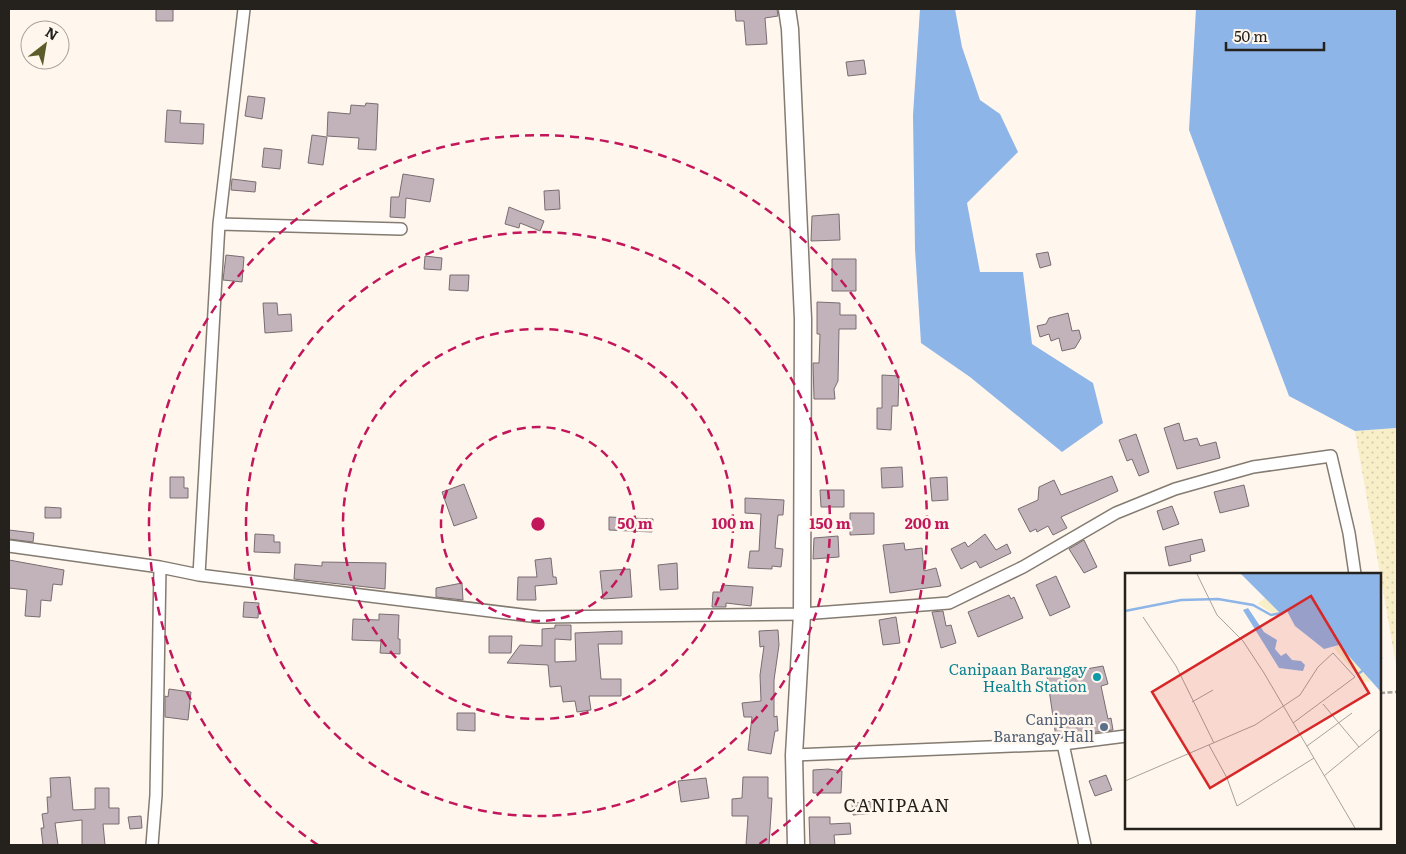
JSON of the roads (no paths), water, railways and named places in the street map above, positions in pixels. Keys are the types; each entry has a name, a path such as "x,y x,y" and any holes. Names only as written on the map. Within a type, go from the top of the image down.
{"main road":[{"path":"787,9 790,29 804,319 802,614 794,755 796,845"}],"street":[{"path":"199,575 219,224 244,9"},
{"path":"219,224 401,230"},
{"path":"9,546 160,567 199,575 539,617 802,614 949,603 1023,567 1116,513 1175,488 1253,467 1331,456 1349,533 1355,573"},
{"path":"152,845 156,796 160,567"},
{"path":"794,755 1063,744 1125,736"},
{"path":"1063,744 1085,845"}],"water":[{"path":"920,9 955,9 962,47 980,100 1000,114 1018,152 967,203 980,272 1023,272 1032,344 1093,383 1103,423 1062,452 970,377 921,343 915,249 913,115"},
{"path":"1196,9 1397,9 1397,432 1396,428 1355,431 1289,396 1189,130"}],"place":[{"name":"Canipaan Barangay Health Station","path":"1097,677"},
{"name":"Canipaan Barangay Hall","path":"1104,727"}],"district":[{"name":"CANIPAAN","path":"897,804"}]}
